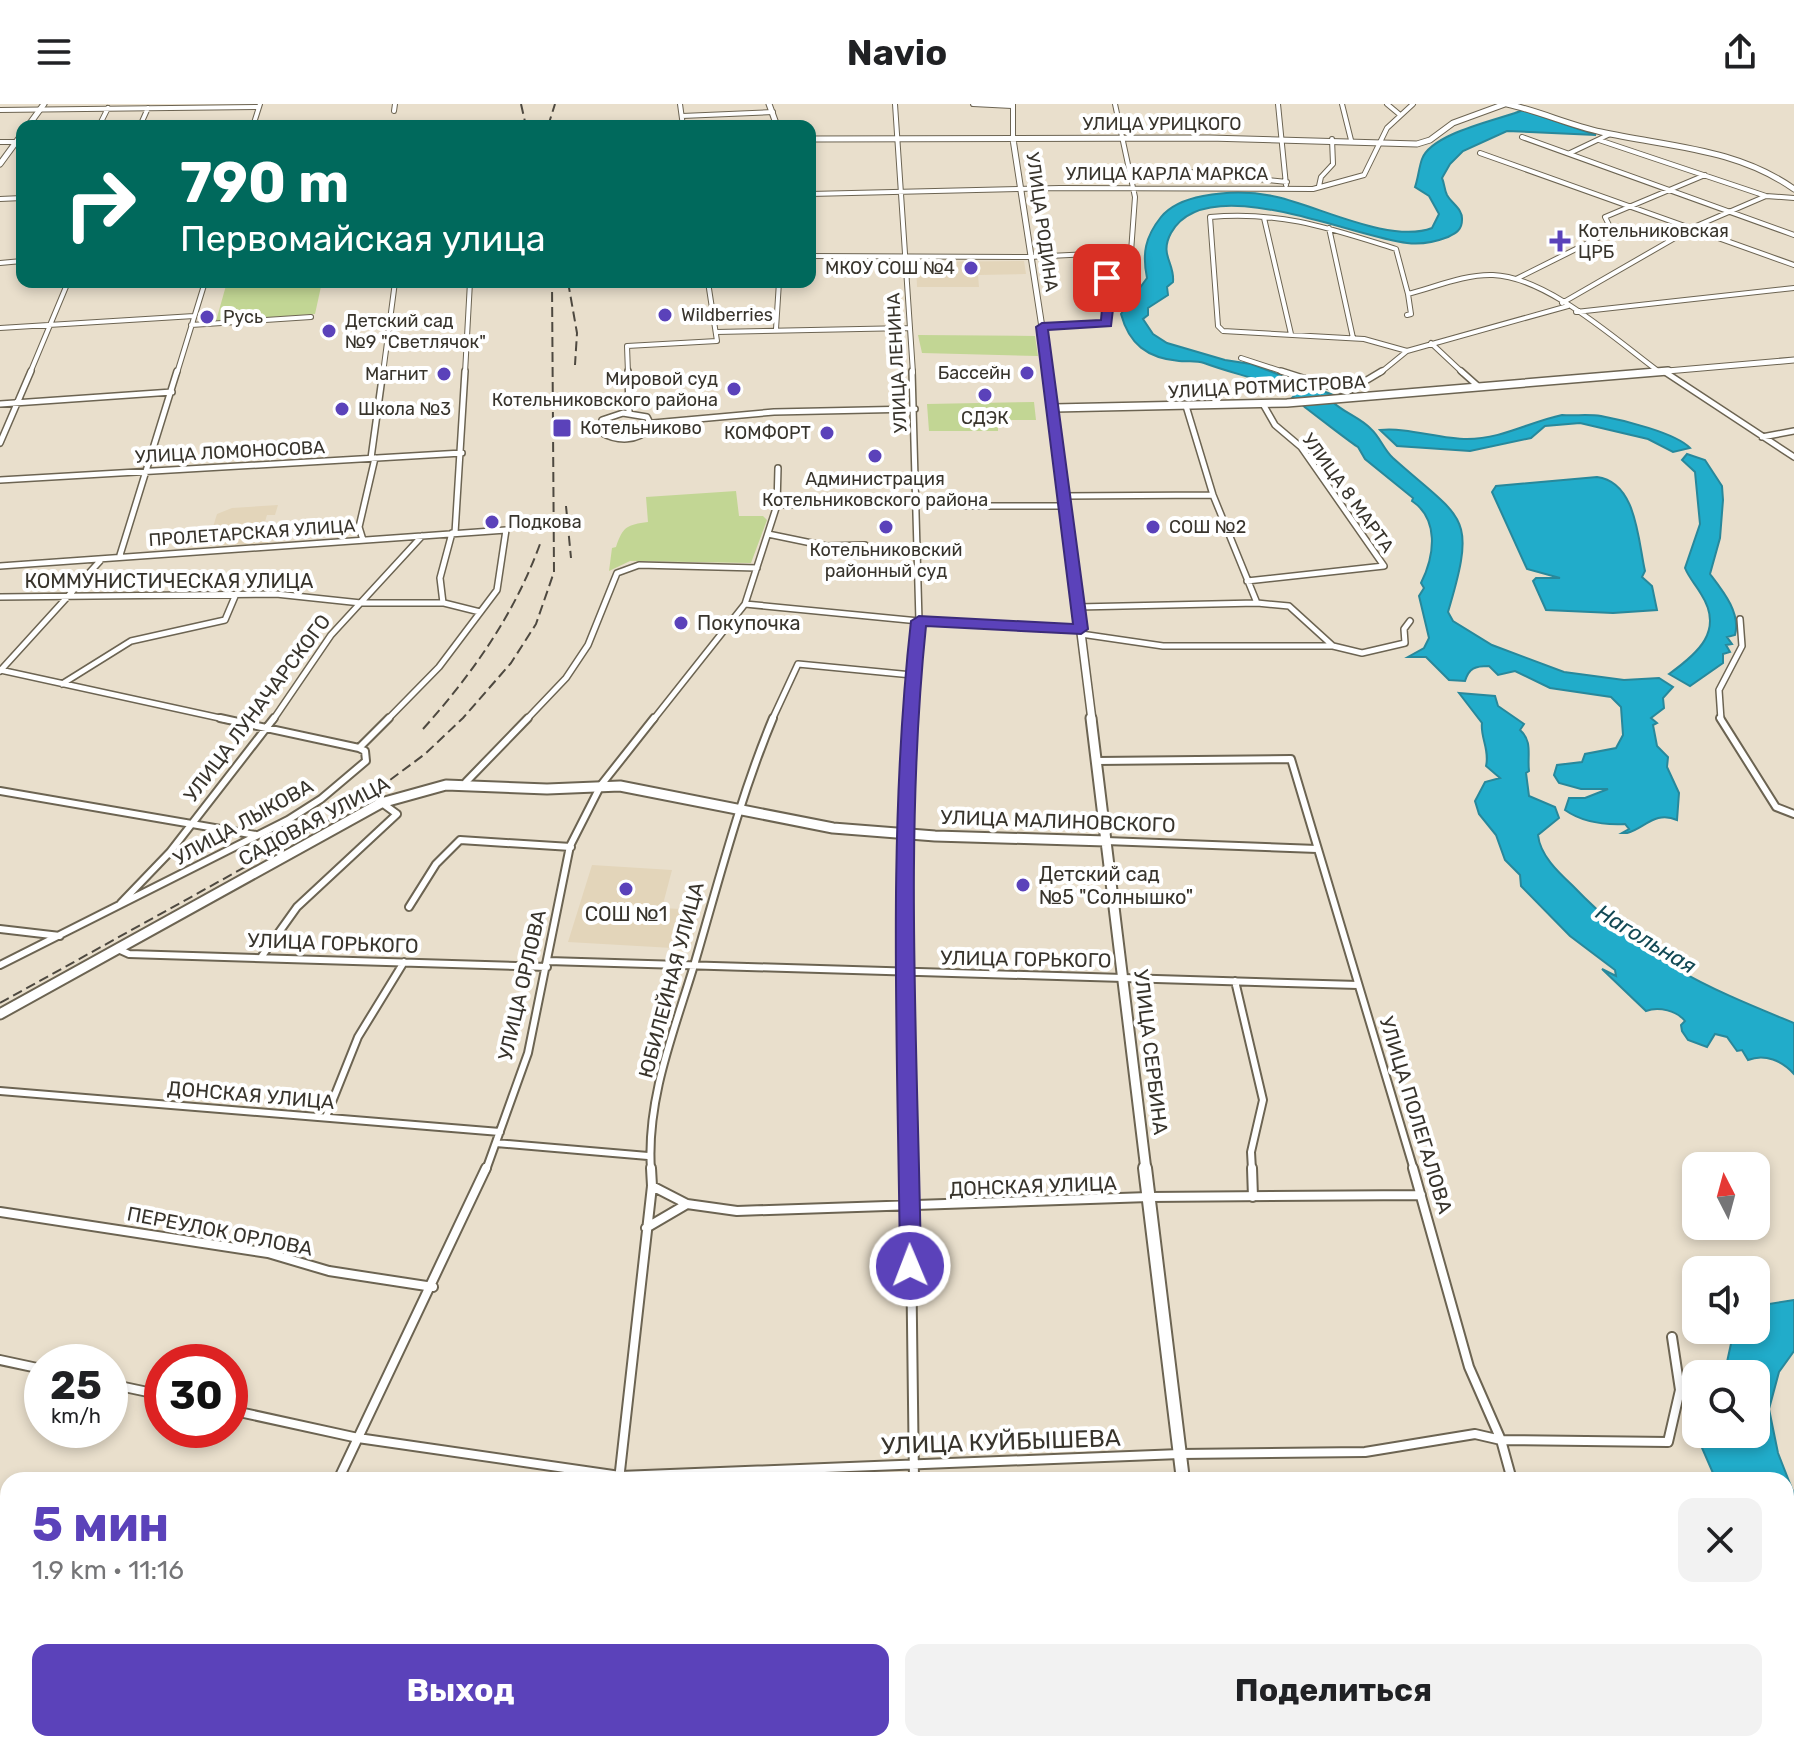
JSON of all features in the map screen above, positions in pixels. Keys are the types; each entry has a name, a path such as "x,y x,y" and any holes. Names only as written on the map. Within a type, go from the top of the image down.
{"street":[{"path":"32,120 44,104"},
{"path":"394,111 395,104"},
{"path":"680,104 682,120"},
{"path":"769,104 775,120"},
{"name":"УЛИЦА ЛЕНИНА","path":"895,104 915,409 919,621 912,675 906,834 914,1472"},
{"path":"973,104 1013,105"},
{"path":"816,256 1029,257 1131,252 1138,229 1134,189 1115,104"},
{"path":"1278,104 1287,182 1285,188"},
{"path":"1342,104 1351,140"},
{"path":"1387,104 1399,114"},
{"path":"1380,141 1399,114 1413,104"},
{"name":"УЛИЦА УРИЦКОГО","path":"816,139 1332,139 1427,142 1453,123 1506,104 1603,133 1742,160 1767,170 1794,189"},
{"path":"0,110 259,105"},
{"name":"УЛИЦА РОДИНА","path":"1013,105 1013,139 1054,408 1081,632"},
{"path":"102,120 108,108"},
{"path":"143,120 148,108"},
{"path":"682,116 773,112"},
{"path":"1570,153 1610,134"},
{"path":"1522,137 1672,188 1794,235"},
{"path":"1319,186 1333,164 1332,139"},
{"path":"1599,140 1766,196 1794,198"},
{"name":"УЛИЦА КАРЛА МАРКСА","path":"816,194 1020,189 1309,190 1364,175 1380,141"},
{"path":"0,142 16,142"},
{"path":"0,164 16,142"},
{"path":"1480,153 1794,265"},
{"path":"1180,171 1287,182"},
{"path":"1516,279 1612,231 1605,217 1705,175"},
{"path":"1241,358 1342,392 1369,381 1407,351 1565,304 1694,227 1766,196"},
{"path":"1407,315 1411,314 1408,294 1396,249 1300,219 1245,214 1210,217 1220,329 1242,334 1353,338 1386,342 1407,351"},
{"path":"1264,218 1291,334"},
{"path":"1329,228 1353,338"},
{"path":"1042,327 1107,323 1110,284 1093,255"},
{"path":"1408,294 1492,275 1516,279 1565,304 1662,372 1794,457"},
{"path":"0,443 65,288"},
{"path":"120,555 203,288"},
{"path":"363,540 359,527 373,458 394,288"},
{"path":"444,603 440,587 453,533 462,453 470,288"},
{"path":"629,413 627,346 717,341 709,288"},
{"path":"776,329 779,288"},
{"path":"1576,312 1794,288"},
{"path":"0,328 194,316"},
{"path":"191,325 311,317"},
{"path":"716,332 909,328"},
{"path":"1431,343 1481,389"},
{"name":"УЛИЦА РОТМИСТРОВА","path":"1054,408 1287,403 1481,389 1794,360"},
{"path":"0,404 172,392"},
{"name":"УЛИЦА 8 МАРТА","path":"1247,581 1384,566 1301,447 1275,425 1263,404"},
{"path":"1186,406 1213,495 1257,603"},
{"path":"653,423 647,433 631,438 612,438 600,432 598,426 606,418 629,413 643,415 653,423 774,412 915,409"},
{"path":"1762,437 1794,431"},
{"name":"УЛИЦА ЛОМОНОСОВА","path":"0,480 462,453"},
{"name":"УЛИЦА ОРЛОВА","path":"342,1472 433,1287 496,1143 528,1051 571,847 583,815 601,785 745,604 777,505 778,468"},
{"path":"1064,496 1213,495"},
{"path":"777,505 917,503"},
{"path":"965,506 1065,506"},
{"name":"ПРОЛЕТАРСКАЯ УЛИЦА","path":"0,566 100,561 120,555 506,530"},
{"name":"УЛИЦА ЛЫКОВА","path":"0,965 258,835 321,799 366,761 365,751 359,748 439,667 499,586 506,530"},
{"path":"768,534 826,546 865,545"},
{"name":"УЛИЦА ЛУНАЧАРСКОГО","path":"121,903 170,852 190,822 267,728 331,635 422,536"},
{"path":"0,671 100,561"},
{"path":"466,782 566,678 588,645 617,573 639,565 757,568"},
{"path":"62,684 131,641 225,620 236,594"},
{"name":"КОММУНИСТИЧЕСКАЯ УЛИЦА","path":"0,597 294,595 361,603 444,603 480,612"},
{"path":"1078,607 1257,603 1289,606 1313,624 1333,646"},
{"path":"745,604 919,621 1081,632 1163,646 1333,646 1362,653 1398,647 1407,640 1404,629 1410,621"},
{"path":"1740,619 1742,646 1719,690 1719,716 1776,807 1794,814"},
{"name":"УЛИЦА СЕРБИНА","path":"1081,632 1182,1472"},
{"name":"ЮБИЛЕЙНАЯ УЛИЦА","path":"621,1472 652,1186 648,1156 664,1064 738,809 770,719 798,664 912,675"},
{"path":"0,671 359,748"},
{"name":"УЛИЦА ПОЛЕГАЛОВА","path":"1097,761 1291,759 1469,1367 1501,1440 1510,1472"},
{"name":"УЛИЦА МАЛИНОВСКОГО","path":"466,782 547,789 601,785 677,794 803,823 906,834 1317,849"},
{"name":"САДОВАЯ УЛИЦА","path":"0,1014 381,803 424,787 466,782"},
{"path":"0,791 190,822 218,831 258,835"},
{"path":"262,956 297,907 397,814 381,803"},
{"path":"409,907 436,864 460,840 571,847"},
{"path":"0,929 60,936"},
{"name":"УЛИЦА ГОРЬКОГО","path":"118,949 129,954 404,962 694,966 1358,985"},
{"path":"326,1117 358,1037 404,962"},
{"path":"1235,981 1259,1072 1263,1100 1251,1152 1253,1197"},
{"name":"ДОНСКАЯ УЛИЦА","path":"0,1091 500,1132"},
{"path":"496,1143 648,1156"},
{"name":"ДОНСКАЯ УЛИЦА","path":"652,1186 687,1204 737,1211 1149,1197 1421,1195"},
{"path":"646,1228 687,1204"},
{"name":"ПЕРЕУЛОК ОРЛОВА","path":"0,1212 253,1250 308,1262 329,1271 433,1287"},
{"name":"УЛИЦА КУЙБЫШЕВА","path":"756,1472 1180,1454 1365,1452 1475,1434 1501,1440 1668,1442 1680,1415 1681,1372 1672,1337"},
{"path":"0,1360 24,1365"},
{"name":"УЛИЦА КУЙБЫШЕВА","path":"248,1414 358,1438 581,1472"}],"shaded area":[{"name":"МКОУ СОШ №4","path":"1024,261 1026,274 978,275 979,287 917,287 916,262"},
{"path":"278,505 275,515 267,515 264,525 274,525 268,543 213,546 215,540 209,540 217,514 232,508"},
{"name":"СОШ №1","path":"592,865 672,870 662,908 700,910 690,949 568,942"}],"green space":[{"path":"225,288 321,288 315,314 216,321"},
{"path":"918,335 1035,336 1038,356 922,353"},
{"path":"1034,402 1036,420 998,420 998,431 929,431 927,404"},
{"path":"736,491 739,516 763,516 767,520 751,563 630,561 609,571 612,548 616,547 624,531 630,526 648,522 646,497"}],"water":[{"path":"1523,110 1596,135 1507,131 1463,151 1442,178 1447,195 1461,213 1462,223 1460,229 1443,239 1407,243 1247,206 1215,207 1189,215 1171,233 1167,253 1173,282 1167,287 1168,295 1148,308 1148,315 1143,319 1153,334 1167,343 1225,360 1251,364 1336,396 1290,400 1294,396 1292,393 1259,380 1201,362 1158,357 1141,348 1124,325 1121,314 1147,278 1145,253 1148,239 1161,217 1174,206 1203,196 1249,193 1294,202 1376,228 1415,232 1432,228 1439,214 1429,196 1415,187 1422,159 1428,150 1453,134"},
{"path":"1333,402 1371,429 1390,455 1449,508 1458,521 1462,555 1448,612 1453,621 1492,645 1564,672 1624,680 1659,678 1673,687 1663,698 1664,708 1651,718 1657,723 1653,725 1657,746 1668,757 1667,767 1679,793 1677,820 1662,817 1622,833 1629,829 1625,824 1594,822 1565,810 1569,798 1585,798 1608,789 1581,789 1559,783 1554,775 1557,765 1582,762 1585,754 1616,748 1623,735 1621,707 1611,697 1550,688 1515,671 1498,675 1489,666 1473,669 1465,681 1449,680 1426,657 1408,657 1424,648 1429,638 1419,596 1424,588 1421,583 1431,549 1430,527 1427,517 1412,501 1413,498 1365,459 1358,447 1301,404"},
{"path":"1562,415 1596,415 1622,421 1661,432 1690,448 1673,452 1648,439 1580,423 1545,426 1531,438 1470,451 1397,446 1380,430 1480,438"},
{"path":"1687,454 1705,460 1722,486 1720,538 1710,574 1730,603 1736,627 1735,635 1727,637 1732,644 1726,645 1730,652 1723,654 1723,663 1690,686 1669,674 1698,650 1709,630 1710,619 1708,607 1685,568 1700,524 1695,472 1682,460"},
{"path":"1597,477 1610,481 1628,501 1645,571 1642,577 1652,586 1657,610 1613,613 1546,610 1533,581 1536,578 1560,578 1527,569 1492,492 1496,486"},
{"path":"1459,693 1495,696 1498,706 1524,724 1520,730 1528,744 1529,771 1526,773 1529,796 1555,807 1559,818 1538,835 1542,849 1556,869 1598,911 1649,952 1701,982 1794,1023 1794,1074 1773,1060 1761,1057 1748,1060 1727,1037 1715,1034 1707,1047 1688,1040 1682,1031 1681,1025 1685,1021 1682,1017 1662,1009 1646,1011 1602,969 1616,976 1615,970 1570,936 1521,886 1520,875 1505,860 1496,835 1479,814 1475,801 1485,782 1500,778 1486,766 1482,723"},
{"path":"1794,1300 1794,1351 1779,1372 1770,1405 1770,1360 1727,1360 1731,1344 1770,1344 1770,1304"},
{"path":"1770,1414 1785,1472 1713,1472 1702,1448 1770,1448"}],"railway":[{"path":"521,104 525,120"},
{"path":"550,120 555,104"},
{"path":"0,1003 355,806 425,754 463,718 511,663 536,624 554,572 552,288"},
{"path":"569,288 577,333 575,365"},
{"path":"566,506 571,558"},
{"path":"423,729 459,686 505,619 540,544"}],"place":[{"name":"Котельниковская ЦРБ","path":"1560,241"},
{"name":"МКОУ СОШ №4","path":"971,268"},
{"name":"Wildberries","path":"665,315"},
{"name":"Русь","path":"207,317"},
{"name":"Детский сад №9 \"Светлячок\"","path":"329,331"},
{"name":"Бассейн","path":"1027,373"},
{"name":"Магнит","path":"444,374"},
{"name":"Мировой суд Котельниковского района","path":"734,389"},
{"name":"СДЭК","path":"985,395"},
{"name":"Школа №3","path":"342,409"},
{"name":"Котельниково","path":"562,428"},
{"name":"КОМФОРТ","path":"827,433"},
{"name":"Администрация Котельниковского района","path":"875,456"},
{"name":"Подкова","path":"492,522"},
{"name":"Котельниковский районный суд","path":"886,527"},
{"name":"СОШ №2","path":"1153,527"},
{"name":"Покупочка","path":"681,623"},
{"name":"Детский сад №5 \"Солнышко\"","path":"1023,885"},
{"name":"СОШ №1","path":"626,889"}],"route":[{"path":"910,1266 906,834 910,706 919,621 1081,629 1042,327 1103,326 1107,323 1110,284 1107,278"}],"water label":[{"name":"Нагольная","path":"1646,939"}]}
